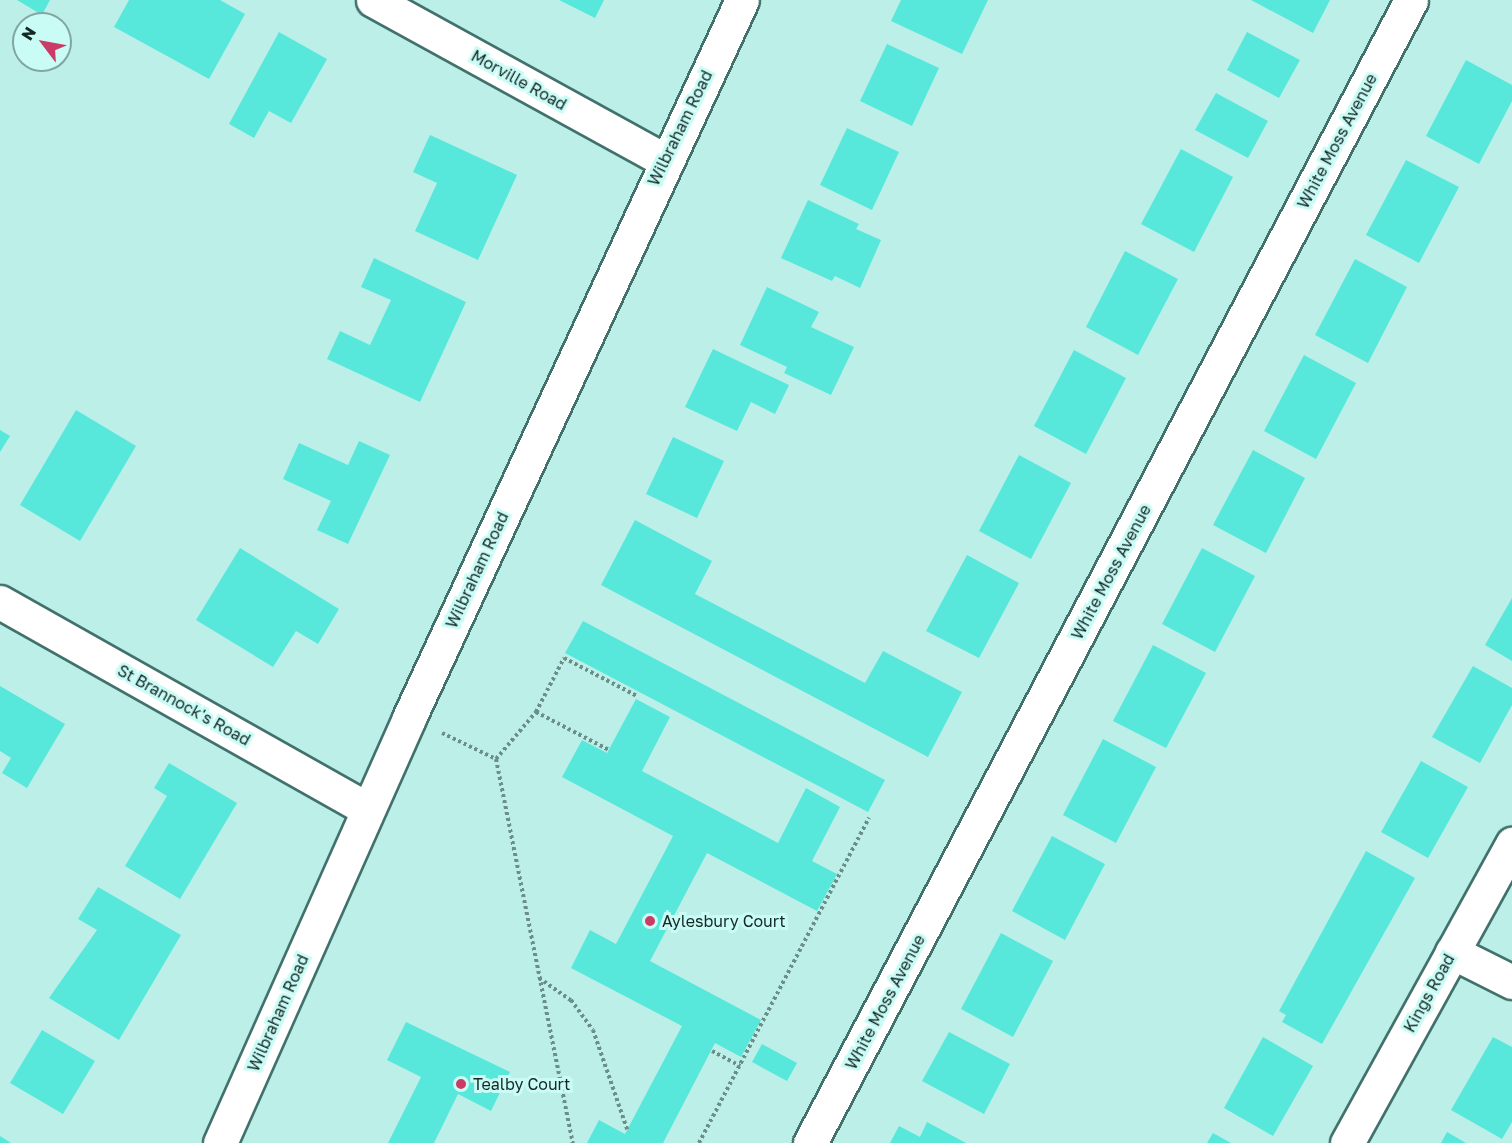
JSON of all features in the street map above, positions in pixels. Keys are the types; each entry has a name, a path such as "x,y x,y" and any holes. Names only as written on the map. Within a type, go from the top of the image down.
{"main road":[{"name":"Morville Road","path":"373,0 664,160"},
{"name":"Wilbraham Road","path":"220,1143 409,718 664,160 742,0"},
{"name":"White Moss Avenue","path":"810,1143 1411,0"},
{"name":"St Brannock's Road","path":"0,602 368,809"},
{"name":"Kings Road","path":"1347,1143 1512,844"},
{"path":"1452,952 1512,982"}],"path":[{"path":"496,759 536,712 564,658 637,696"},
{"path":"536,712 609,750"},
{"path":"409,718 496,759"},
{"path":"496,759 573,1143"},
{"path":"699,1143 869,818"},
{"path":"539,978 571,1000 593,1030 627,1129"},
{"path":"712,1050 740,1066"}],"building":[{"path":"17,0 50,0 44,12 37,12"},
{"path":"129,0 220,0 245,14 209,79 114,27"},
{"path":"559,0 604,0 595,18"},
{"path":"901,0 988,0 962,54 891,21"},
{"path":"1251,0 1330,0 1313,33"},
{"path":"279,32 327,59 291,123 269,111 254,138 229,124"},
{"path":"1247,32 1300,60 1279,98 1227,70"},
{"path":"887,44 939,68 912,126 860,101"},
{"path":"1466,60 1512,85 1512,101 1479,164 1426,136"},
{"path":"1216,93 1268,121 1248,158 1195,130"},
{"path":"847,128 899,152 872,210 820,185"},
{"path":"430,135 517,175 478,260 415,231 437,183 413,172"},
{"path":"1181,149 1233,177 1194,252 1141,224"},
{"path":"1406,160 1459,187 1419,263 1366,235"},
{"path":"808,200 859,224 856,229 881,240 860,288 835,276 832,281 781,258"},
{"path":"1125,251 1178,279 1138,355 1086,327"},
{"path":"374,258 466,302 420,402 327,359 340,331 370,345 391,300 361,287"},
{"path":"1355,259 1407,287 1368,363 1315,335"},
{"path":"767,287 819,312 811,327 854,347 831,395 784,373 787,367 740,345"},
{"path":"713,349 789,385 775,414 751,402 737,431 685,407"},
{"path":"1074,350 1126,378 1086,454 1034,426"},
{"path":"1304,355 1356,383 1316,459 1264,431"},
{"path":"76,410 136,446 80,541 20,505"},
{"path":"0,430 10,436 0,452"},
{"path":"673,437 724,461 697,518 646,494"},
{"path":"359,441 390,455 348,544 317,530 331,501 283,479 299,443 348,465"},
{"path":"1253,450 1305,478 1266,553 1213,525"},
{"path":"1019,455 1071,483 1031,559 979,531"},
{"path":"635,520 712,561 695,594 865,683 883,651 962,692 928,757 601,585"},
{"path":"240,548 339,609 318,644 296,631 273,667 196,620"},
{"path":"1202,548 1255,576 1215,652 1162,624"},
{"path":"967,555 1019,583 979,658 926,631"},
{"path":"1512,598 1512,661 1485,645"},
{"path":"583,621 885,780 868,812 565,653"},
{"path":"1153,645 1206,673 1166,748 1113,721"},
{"path":"1473,666 1512,688 1512,705 1480,763 1432,737"},
{"path":"0,686 65,724 27,788 2,773 11,758 0,751"},
{"name":"Aylesbury Court","path":"636,699 670,717 642,771 778,843 806,788 840,807 812,861 837,874 817,911 707,853 650,961 761,1020 741,1057 715,1043 663,1143 587,1143 599,1120 625,1134 682,1026 571,968 590,930 616,944 673,836 562,777 582,740 607,753"},
{"path":"1103,739 1156,767 1116,843 1063,815"},
{"path":"1421,761 1468,787 1428,858 1381,832"},
{"path":"169,763 237,803 180,899 125,866 167,796 154,788"},
{"path":"1052,836 1105,864 1065,940 1012,911"},
{"path":"1366,851 1415,878 1322,1044 1282,1022 1286,1015 1279,1011"},
{"path":"98,887 181,935 119,1040 49,998 97,930 78,919"},
{"path":"1001,933 1053,961 1013,1037 961,1009"},
{"name":"Tealby Court","path":"406,1022 510,1072 491,1111 458,1094 434,1143 388,1143 421,1077 387,1060"},
{"path":"42,1030 95,1061 63,1114 10,1083"},
{"path":"949,1032 1010,1064 984,1114 922,1081"},
{"path":"1263,1037 1313,1066 1273,1136 1224,1108"},
{"path":"1493,1037 1512,1047 1512,1122 1502,1139 1451,1110"},
{"path":"762,1044 797,1063 787,1081 752,1062"},
{"path":"927,1122 966,1143 890,1143 899,1126 920,1137"},
{"path":"1447,1132 1466,1143 1441,1143"},
{"path":"1213,1133 1231,1143 1207,1143"},
{"path":"0,1136 11,1143 0,1143"}],"place":[{"name":"Aylesbury Court","path":"650,921"},
{"name":"Tealby Court","path":"461,1084"}]}
